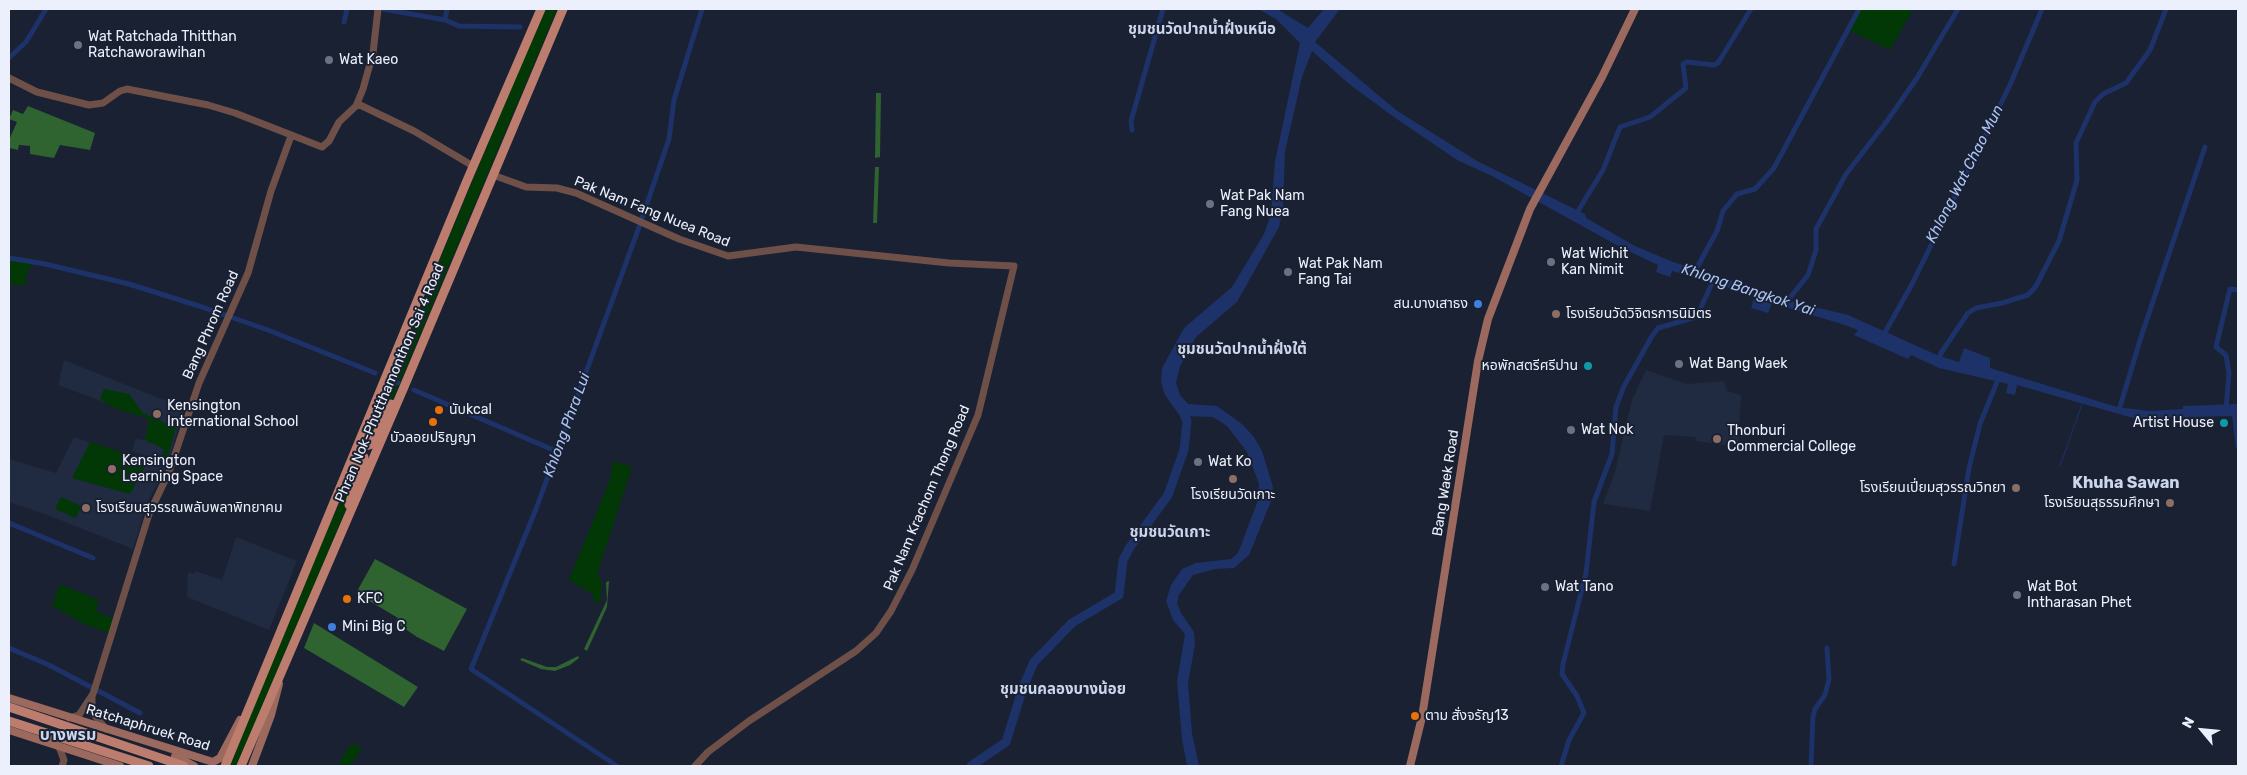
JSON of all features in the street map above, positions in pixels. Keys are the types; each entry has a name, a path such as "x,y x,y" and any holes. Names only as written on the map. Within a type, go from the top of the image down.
{"main road":[{"path":"529,32 535,9"},
{"name":"Phran Nok-Phutthamonthon Sai 4 Road","path":"225,766 248,705 529,32 542,9"},
{"name":"Phran Nok-Phutthamonthon Sai 4 Road","path":"241,766 279,682 563,9"},
{"path":"556,26 568,9"},
{"name":"Bang Waek Road","path":"1410,766 1422,717 1478,361 1488,319 1530,209 1542,183 1602,77 1635,9"},
{"path":"381,387 379,403 364,442 366,446 372,444 393,400 403,390"},
{"path":"331,507 344,490 358,458 362,456 365,459 349,502 350,513"},
{"path":"252,766 272,715 279,682"},
{"name":"Ratchaphruek Road","path":"9,698 209,762 218,760 248,705"},
{"name":"Ratchaphruek Road","path":"9,707 184,766"},
{"path":"9,721 149,766"},
{"path":"9,730 120,766"},
{"path":"168,749 194,766"}],"street":[{"path":"9,78 37,92 89,105 103,103 123,90 135,90 224,110 317,146 326,145 339,122 356,106 369,72 378,9"},
{"path":"356,106 360,106 414,131 473,166"},
{"name":"Bang Phrom Road","path":"107,730 92,712 94,690 153,503 169,472 195,393 254,258 271,191 291,136"},
{"name":"Pak Nam Fang Nuea Road","path":"493,175 526,187 557,188 576,193 704,249 728,256 796,247 949,263 1014,266"},
{"name":"Pak Nam Krachom Thong Road","path":"696,766 708,752 744,724 856,651 876,633 891,611 912,570 978,415 1014,266"},
{"name":"Bang Phrom Road","path":"69,718 79,715 94,690"},
{"path":"59,747 64,760 63,766"},
{"path":"63,766 74,751"}],"shaded area":[{"name":"Kensington International School","path":"64,360 184,408 168,463 132,451 136,439 145,440 149,419 58,385"},
{"name":"Thonburi Commercial College","path":"1646,370 1687,384 1724,381 1727,391 1741,395 1738,447 1696,441 1695,437 1664,435 1650,511 1603,504 1615,472 1632,400"},
{"name":"โรงเรียนสุวรรณพลับพลาพิทยาคม","path":"74,437 166,468 148,501 133,549 9,502 9,459 56,473"},
{"path":"236,537 297,561 269,630 187,597 188,572 194,574 195,571 222,580"}],"green space":[{"path":"544,9 557,9 394,396 370,443 368,437 384,394"},
{"path":"1860,9 1913,9 1890,50 1849,30"},
{"path":"876,93 881,93 880,157 875,158"},
{"path":"28,106 95,133 90,150 60,145 54,158 30,154 30,146 19,145 18,150 9,148 9,140 17,122 9,119 13,110 23,114"},
{"path":"875,167 879,167 877,223 873,223"},
{"path":"9,260 32,263 26,276 25,286 9,284"},
{"path":"104,389 129,394 143,413 176,428 166,462 160,461 164,449 145,440 149,419 112,407 100,399"},
{"name":"Kensington Learning Space","path":"90,442 148,461 130,494 72,478"},
{"path":"613,461 632,467 597,574 602,581 600,604 593,601 594,595 569,580 610,480"},
{"path":"357,464 346,509 320,571 236,766 230,766 291,613"},
{"path":"61,497 81,506 76,518 55,509"},
{"path":"375,559 467,609 444,651 417,637 395,622 398,618 356,593"},
{"path":"609,581 607,607 587,651 584,649 607,600 606,582"},
{"path":"60,584 99,600 96,611 114,619 109,633 86,625 52,606"},
{"path":"314,623 418,687 404,707 304,648"},
{"path":"578,656 579,658 570,665 555,671 541,669 520,660 522,658 547,667 556,667"},
{"path":"352,743 362,749 350,766 345,766 339,762"}],"water":[{"name":"Khlong Bangkok Yai","path":"1258,9 1277,9 1308,28 1324,9 1340,9 1315,42 1396,110 1477,161 1585,214 1586,218 1635,246 1673,262 1736,282 1769,296 1848,315 1937,355 1959,362 1964,348 1990,358 1990,368 2117,407 2149,411 2183,409 2183,406 2238,404 2238,416 2133,418 2017,385 2015,395 2006,393 2008,384 1939,368 1911,355 1908,359 1854,335 1858,330 1845,325 1772,303 1768,313 1751,308 1754,298 1721,285 1672,271 1670,277 1656,272 1658,265 1620,247 1492,176 1457,160 1349,84 1312,51 1302,77 1285,152 1283,209 1279,227 1237,302 1196,337 1180,366 1176,383 1180,395 1188,404 1217,406 1242,424 1254,437 1262,451 1273,487 1272,499 1249,555 1234,568 1215,569 1193,575 1179,595 1177,603 1181,613 1194,632 1195,645 1188,683 1192,733 1199,766 1187,766 1182,739 1177,681 1185,634 1173,620 1166,601 1171,585 1182,569 1196,563 1231,559 1238,553 1257,503 1259,484 1247,452 1227,426 1213,417 1180,416 1165,395 1161,382 1162,368 1184,328 1232,287 1264,234 1271,214 1275,161 1300,43 1276,19"}],"waterway":[{"path":"9,58 26,42 46,9"},
{"path":"344,22 347,9"},
{"path":"383,9 445,20 459,26 520,27"},
{"path":"445,20 447,9"},
{"name":"Khlong Phra Lui","path":"617,766 471,669 536,509 638,230 669,139 674,100 702,9"},
{"path":"1132,130 1131,121 1163,9"},
{"path":"1575,216 1603,170 1620,127 1650,117 1686,88 1683,64 1687,62 1714,65 1718,63 1751,9"},
{"name":"Khlong Bangkok Yai","path":"1694,273 1717,231 1723,211 1737,194 1755,189 1774,168 1859,9"},
{"name":"Khlong Bangkok Yai","path":"1785,304 1808,275 1816,250 1816,229 1846,174 1917,78 1958,9"},
{"name":"Khlong Wat Chao Mun","path":"1883,336 1912,284 2010,85 2042,9"},
{"path":"1938,361 1941,353 1968,313 1976,308 2028,295 2036,286 2059,241 2077,180 2076,143 2095,102 2103,94 2126,83 2150,50 2166,9"},
{"path":"2119,410 2142,334 2205,147"},
{"path":"9,258 45,264 129,284 268,330 375,373"},
{"name":"Khlong Bangkok Yai","path":"1561,766 1569,740 1584,713 1577,696 1562,674 1563,664 1586,573 1594,502 1612,454 1616,407 1624,386 1658,328 1693,318 1698,314 1714,279"},
{"path":"2226,410 2229,373 2226,355 2216,347 2230,289 2238,290"},
{"path":"1954,564 1969,468 1980,424 1999,377"},
{"path":"391,380 398,383"},
{"path":"414,390 558,452"},
{"path":"2060,466 2082,404"},
{"path":"971,766 1006,742 1023,687 1034,662 1072,623 1119,595 1123,560 1130,547 1168,495 1184,450 1187,421 1181,408"},
{"path":"2234,412 2238,446"},
{"path":"9,523 93,558"},
{"path":"9,648 49,665 140,713"},
{"path":"1811,766 1813,717 1815,709 1825,695 1829,679 1827,648"}],"place":[{"name":"Wat Ratchada Thitthan Ratchaworawihan","path":"78,45"},
{"name":"Wat Kaeo","path":"329,60"},
{"name":"Wat Pak Nam Fang Nuea","path":"1210,204"},
{"name":"Wat Wichit Kan Nimit","path":"1551,262"},
{"name":"Wat Pak Nam Fang Tai","path":"1288,272"},
{"name":"สน.บางเสาธง","path":"1478,304"},
{"name":"โรงเรียนวัดวิจิตรการนิมิตร","path":"1556,314"},
{"name":"Wat Bang Waek","path":"1679,364"},
{"name":"หอพักสตรีศรีปาน","path":"1588,366"},
{"name":"นับkcal","path":"439,410"},
{"name":"Kensington International School","path":"157,414"},
{"name":"บัวลอยปริญญา","path":"433,422"},
{"name":"Artist House","path":"2224,423"},
{"name":"Wat Nok","path":"1571,430"},
{"name":"Thonburi Commercial College","path":"1717,439"},
{"name":"Wat Ko","path":"1198,462"},
{"name":"Kensington Learning Space","path":"112,469"},
{"name":"โรงเรียนวัดเกาะ","path":"1233,479"},
{"name":"โรงเรียนเปี่ยมสุวรรณวิทยา","path":"2016,488"},
{"name":"โรงเรียนสุธรรมศึกษา","path":"2170,503"},
{"name":"โรงเรียนสุวรรณพลับพลาพิทยาคม","path":"86,508"},
{"name":"Wat Tano","path":"1545,587"},
{"name":"Wat Bot Intharasan Phet","path":"2017,595"},
{"name":"KFC","path":"347,599"},
{"name":"Mini Big C","path":"332,627"},
{"name":"ตาม สั่งจรัญ13","path":"1415,716"}],"district":[{"name":"ชุมชนวัดปากน้ำฝั่งเหนือ","path":"1202,30"},
{"name":"ชุมชนวัดปากน้ำฝั่งใต้","path":"1242,350"},
{"name":"Khuha Sawan","path":"2126,483"},
{"name":"ชุมชนวัดเกาะ","path":"1170,533"},
{"name":"ชุมชนคลองบางน้อย","path":"1063,690"},
{"name":"บางพรม","path":"68,735"}]}
